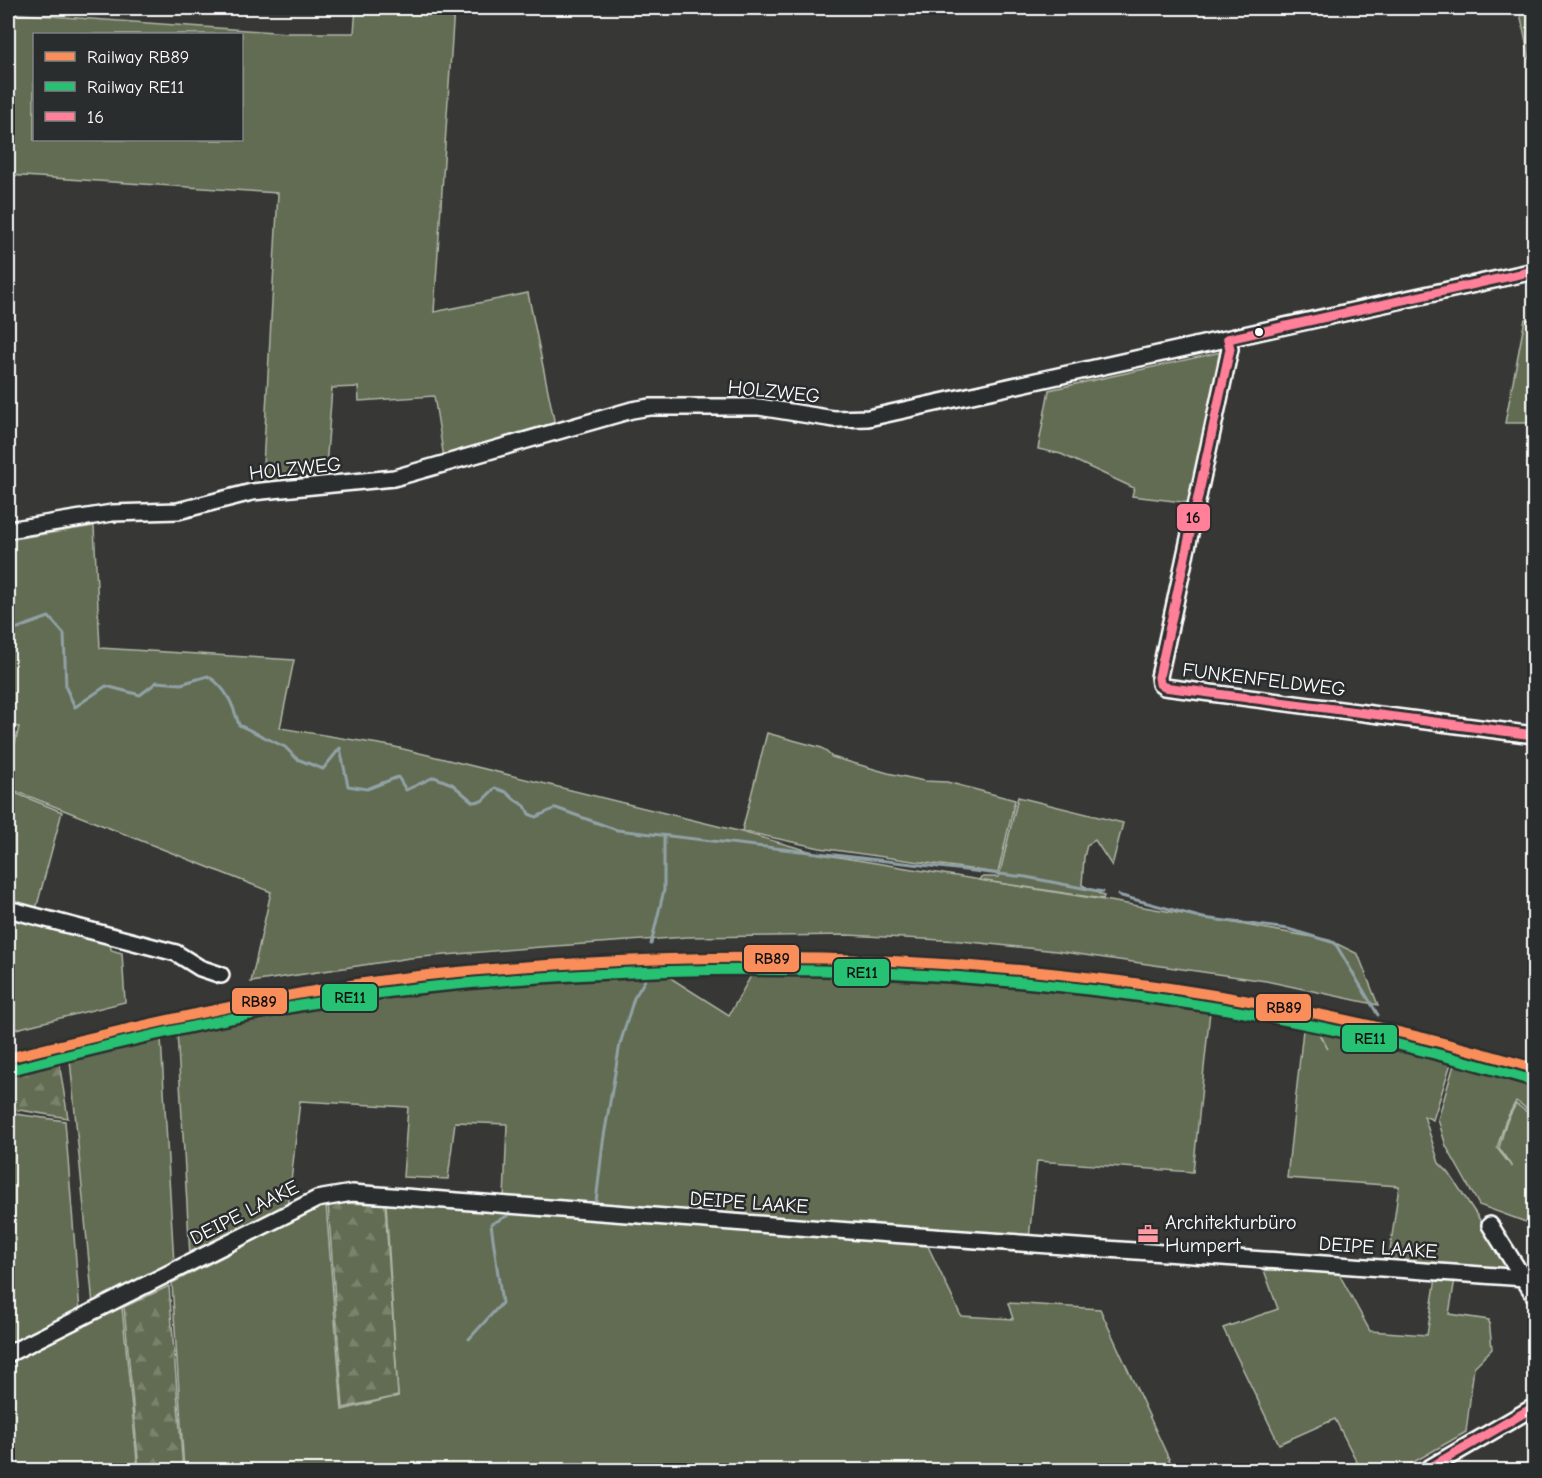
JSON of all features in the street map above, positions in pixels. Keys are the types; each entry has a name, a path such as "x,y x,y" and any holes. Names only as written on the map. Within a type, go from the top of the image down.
{"street":[{"name":"HOLZWEG","path":"8,530 112,513 178,511 252,492 394,478 632,410 650,407 759,407 834,419 868,418 1534,271"},
{"name":"FUNKENFELDWEG","path":"1228,339 1230,349 1159,677 1160,684 1164,687 1534,735"},
{"path":"8,909 176,953 200,968 221,975"},
{"name":"DEIPE LAAKE","path":"8,1354 317,1199 352,1193 890,1234 1524,1278"},
{"path":"1490,1225 1534,1295"},
{"path":"1425,1470 1444,1468 1534,1407"}],"green space":[{"path":"356,8 454,8 434,312 528,293 555,425 444,458 434,396 359,401 358,387 332,388 325,481 262,484 278,193 8,175 8,13 288,33 354,33"},
{"path":"1519,8 1534,8 1534,81"},
{"path":"1525,319 1534,321 1534,423 1505,423"},
{"path":"1221,352 1223,356 1191,503 1132,496 1134,488 1061,454 1038,449 1049,390"},
{"path":"94,526 100,648 294,660 280,728 391,746 738,831 820,854 1110,901 1329,940 1358,954 1378,1005 1266,981 1056,951 961,941 847,935 687,937 541,947 410,958 251,982 271,892 8,788 8,772 19,727 12,726 8,742 8,540"},
{"path":"767,733 822,748 832,757 888,773 924,781 947,782 1015,800 998,873 820,848 742,831"},
{"path":"8,790 62,812 35,913 8,905"},
{"path":"1018,797 1123,823 1112,866 1095,840 1087,845 1082,885 1104,896 1103,899 979,880 981,877 999,877"},
{"path":"8,914 110,939 111,950 122,953 125,1002 8,1031"},
{"path":"756,967 870,971 983,980 1210,1011 1193,1172 1037,1161 1029,1239 504,1199 507,1124 455,1122 448,1179 403,1177 408,1107 300,1101 288,1208 190,1256 177,1031 272,1009 456,982 658,970 729,1015"},
{"path":"1320,1026 1372,1036 1372,1039 1363,1041 1397,1045 1452,1060 1433,1120 1424,1116 1439,1163 1449,1173 1515,1273 1388,1265 1399,1186 1287,1178 1303,1030 1319,1034 1328,1049 1320,1034"},
{"path":"161,1038 174,1264 93,1305 70,1059"},
{"path":"58,1056 68,1118 8,1108 8,1070"},
{"path":"1456,1058 1534,1084 1534,1114 1516,1101 1505,1122 1497,1148 1512,1167 1499,1148 1506,1123 1516,1104 1534,1117 1534,1225 1479,1205 1446,1146 1438,1119"},
{"path":"8,1113 65,1121 80,1312 8,1347"},
{"path":"328,1203 385,1204 398,1396 343,1408"},
{"path":"386,1203 926,1242 961,1316 1013,1319 1008,1303 1100,1309 1174,1470 1002,1470 1000,1468 990,1470 184,1470 172,1283 326,1204 342,1410 398,1396"},
{"path":"1264,1270 1338,1272 1370,1331 1427,1335 1436,1278 1455,1279 1449,1314 1489,1320 1492,1349 1474,1367 1466,1432 1400,1470 1361,1470 1335,1419 1279,1444 1223,1328 1278,1309"},
{"path":"169,1286 183,1470 139,1470 124,1307"},
{"path":"122,1307 138,1470 8,1470 8,1364"}],"waterway":[{"path":"8,629 18,628 49,617 64,634 66,688 75,707 106,686 140,695 157,682 181,684 208,676 220,686 228,698 239,725 285,747 297,759 323,769 340,748 348,786 367,789 398,777 406,790 434,777 452,784 473,802 482,801 495,788 506,792 525,806 529,814 536,817 556,808 617,830 1026,877 1103,892"},
{"path":"651,944 664,890 664,836"},
{"path":"1118,895 1203,918 1288,929 1335,943 1378,1015"},
{"path":"596,1202 603,1142 620,1044 634,998 651,965"},
{"path":"1374,1033 1374,1035 1534,1078"},
{"path":"469,1339 502,1303 491,1224 515,1212"}],"rail line":[{"name":"RB89","path":"8,1058 225,1008 357,984 497,969 701,958 822,959 942,964 1062,974 1181,990 1300,1011 1418,1037 1534,1068"},
{"name":"RE11","path":"11,1070 227,1019 359,996 498,981 701,970 821,971 941,976 1061,986 1180,1002 1298,1023 1415,1049 1531,1080"}],"transit line":[{"name":"16","path":"1228,339 1534,271"},
{"name":"16","path":"1228,339 1230,349 1159,677 1160,684 1164,687 1534,735"},
{"name":"16","path":"1426,1470 1534,1407"}],"place":[{"name":"Architekturbüro Humpert","path":"1148,1234"}]}
